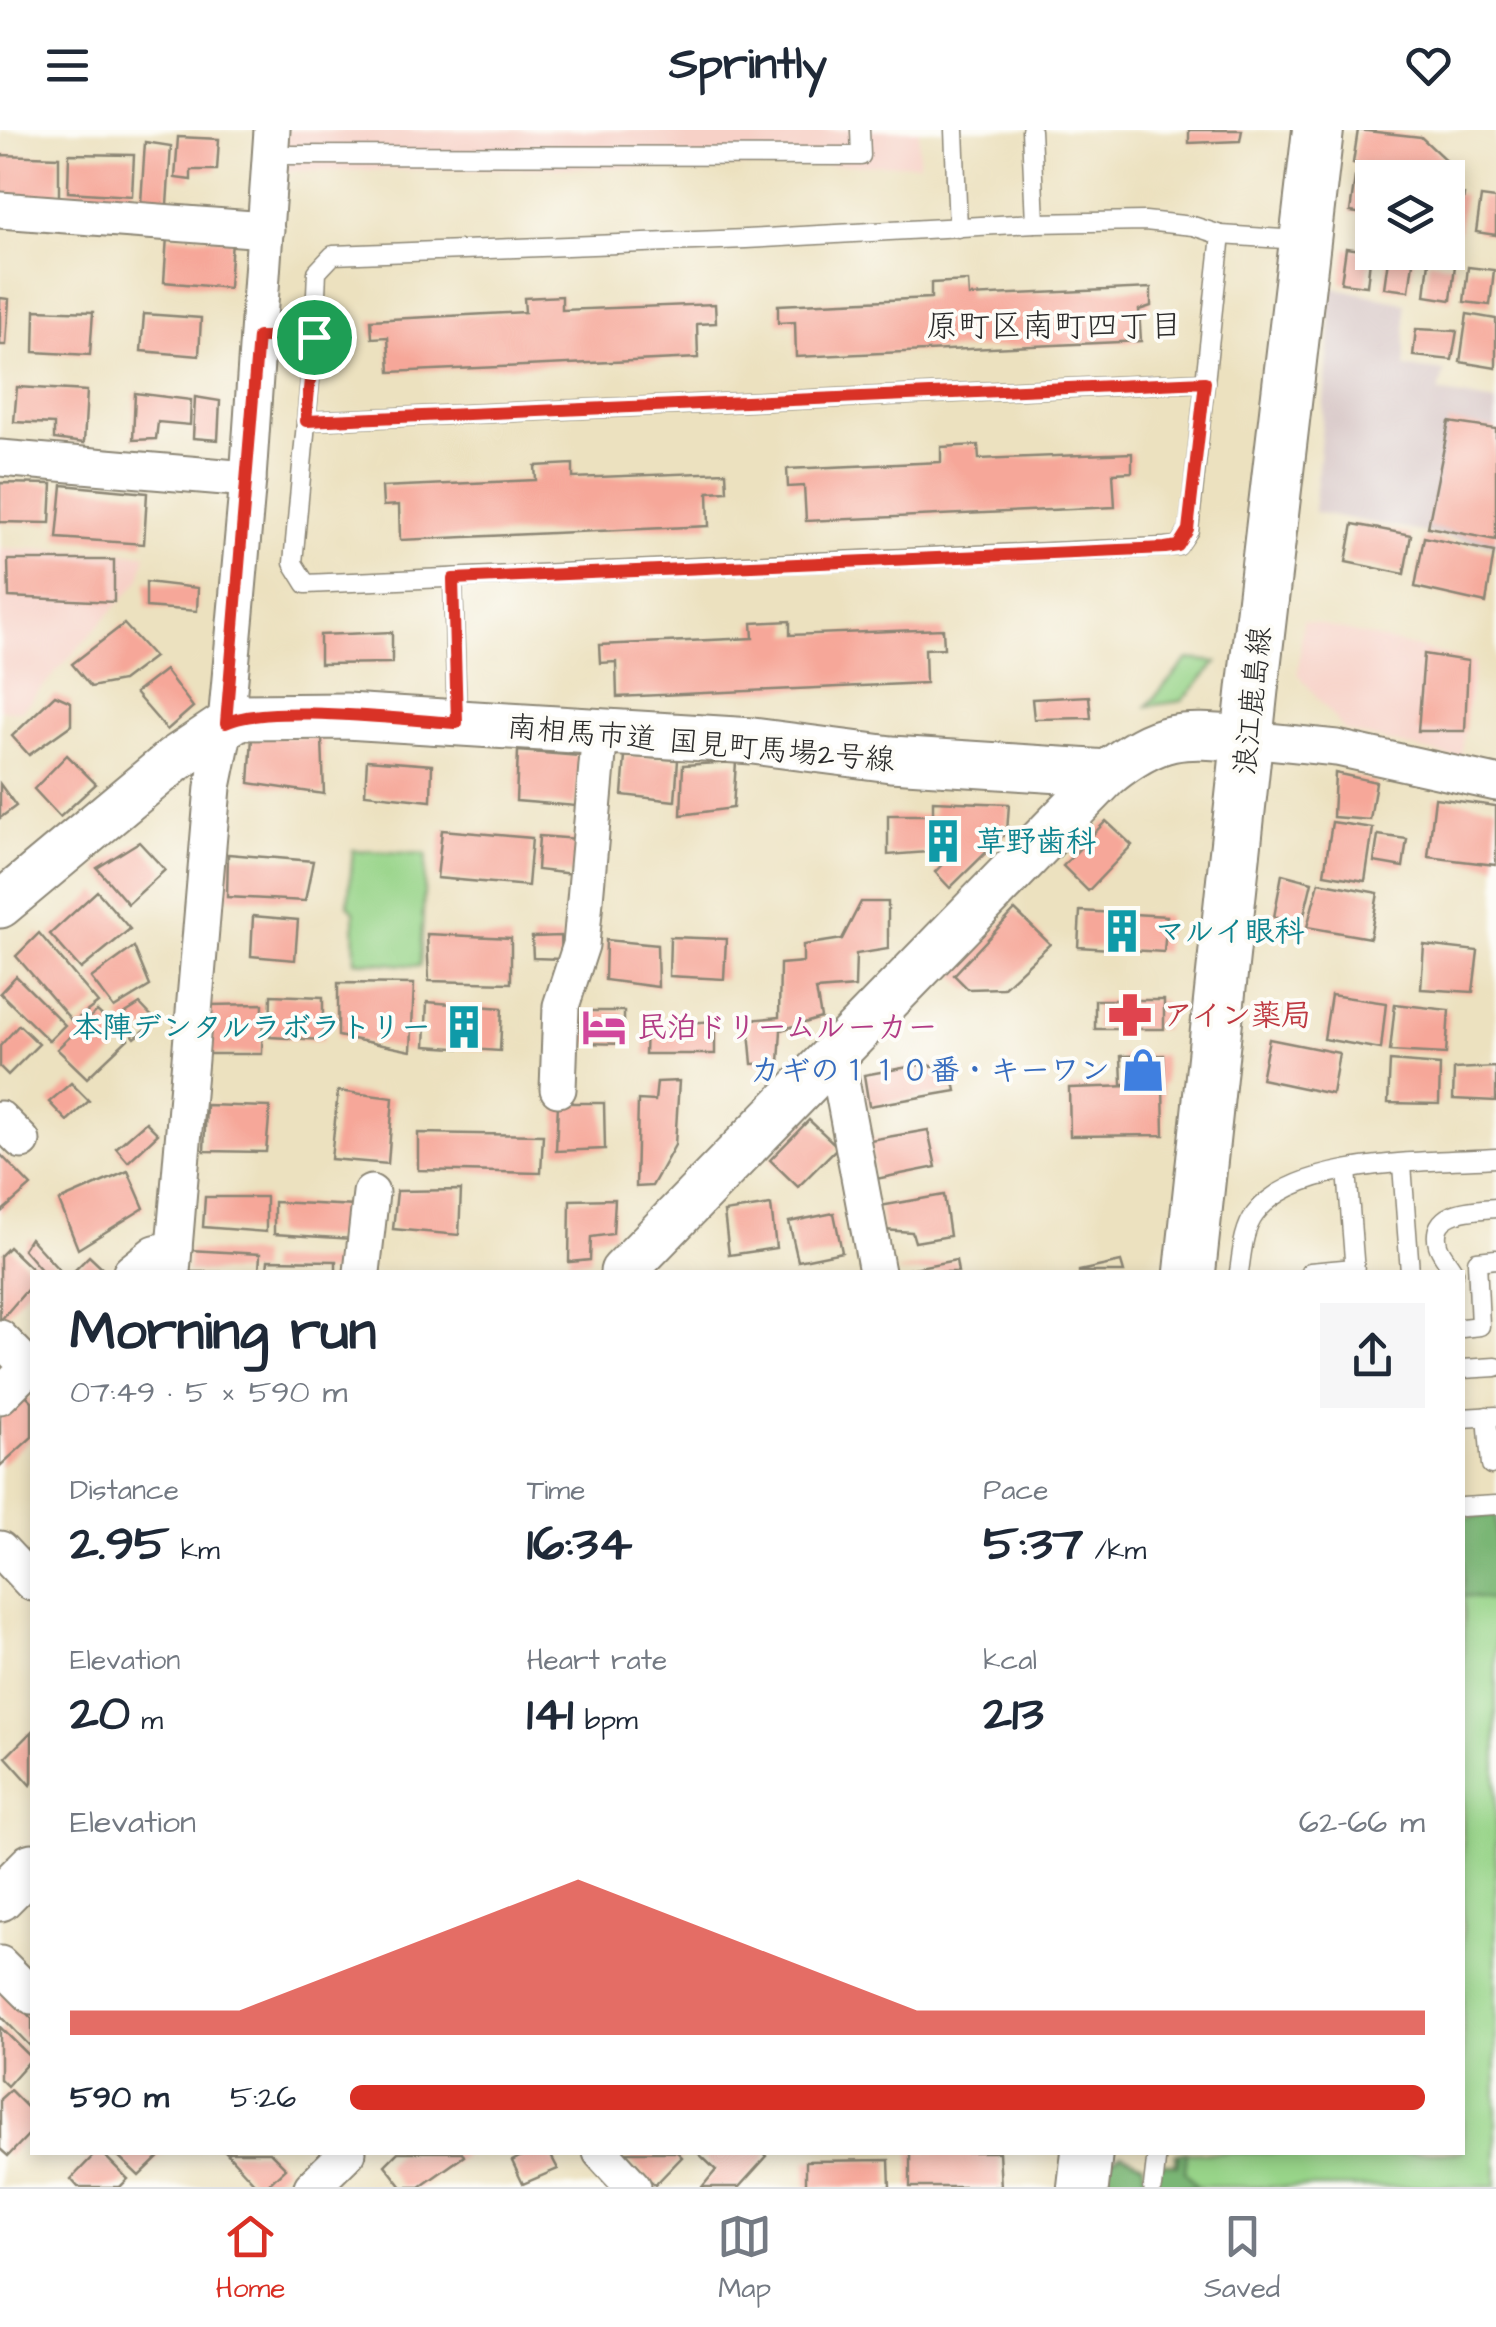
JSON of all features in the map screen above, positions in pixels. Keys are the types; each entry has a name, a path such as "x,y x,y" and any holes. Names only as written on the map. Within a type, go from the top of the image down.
{"main road":[{"name":"浪江鹿島線","path":"1190,1270 1318,130"},
{"path":"1083,2187 1087,2155"}],"street":[{"path":"134,1270 155,1253 173,1260 178,1231 214,787 226,723 248,479 271,142"},
{"path":"0,210 266,230"},
{"path":"0,458 248,479"},
{"name":"南相馬市道 国見町馬場2号線","path":"0,905 174,760 226,723 252,715 753,741 891,760 1108,773"},
{"path":"558,1090 561,1006 581,945 600,732"},
{"path":"625,1270 1108,773 1134,753 1158,740 1184,734 1247,739 1338,748 1496,784"},
{"path":"836,1054 877,1270"},
{"path":"362,1270 371,1193"},
{"path":"0,1338 30,1365"},
{"path":"0,1396 30,1367"},
{"path":"0,1549 30,1581"},
{"path":"0,1898 30,1868"},
{"path":"0,1964 30,1994"},
{"path":"312,2187 345,2155"},
{"path":"604,2155 633,2187"}],"lane":[{"path":"271,142 860,156 860,130"},
{"path":"954,130 958,228"},
{"path":"1030,130 1035,223"},
{"path":"1221,235 1188,530 1178,546 306,584 293,563 317,272 333,256 1035,223 1145,222 1193,226 1221,235 1306,240"},
{"path":"258,337 314,337"},
{"path":"306,421 1205,382"},
{"path":"453,579 457,723"},
{"path":"1239,1270 1246,1231 1256,1213 1285,1188 1325,1172 1496,1158"},
{"path":"1402,1165 1410,1270"},
{"path":"1347,1170 1355,1270"},
{"path":"1453,1270 1438,1245 1442,1223 1461,1210 1496,1208"},
{"path":"1465,1328 1480,1326 1478,1261 1496,1259"},
{"path":"1465,1368 1496,1366"},
{"path":"1465,1418 1492,1416 1491,1465"},
{"path":"1465,1508 1496,1505"},
{"path":"1153,2187 1156,2155"}],"shaded area":[{"path":"286,130 919,130 919,164 282,171"},
{"path":"1324,285 1405,303 1405,368 1445,371 1438,392 1496,402 1496,546 1314,512 1331,325"},
{"path":"0,548 146,554 140,580 21,711 0,710"},
{"path":"1303,620 1475,662 1460,759 1345,731 1298,674"}],"green space":[{"path":"1188,659 1217,662 1182,701 1147,706"},
{"path":"353,850 426,854 420,966 355,961 354,911 348,905"},
{"path":"1496,1514 1496,1601 1465,1596 1465,1518"},
{"path":"1496,1562 1496,2187 1171,2187 1176,2155 1465,2155 1465,1568"},
{"path":"1118,2155 1143,2163 1145,2181 1161,2162 1177,2165 1179,2155 1187,2155 1185,2171 1197,2187 1090,2187 1097,2168"}],"building":[{"path":"1189,130 1242,130 1240,141 1189,143"},
{"path":"1358,130 1421,137 1446,160 1355,160 1353,163"},
{"path":"178,137 219,139 217,170 191,170 191,180 175,178"},
{"path":"145,142 171,146 167,205 141,203"},
{"path":"69,154 134,155 132,196 68,192"},
{"path":"0,155 59,157 59,198 0,195"},
{"path":"1355,177 1355,213 1350,212"},
{"path":"1481,197 1496,199 1496,235 1476,232"},
{"path":"167,236 232,239 229,288 164,282"},
{"path":"1346,248 1355,249 1355,270 1369,270 1367,286 1341,283"},
{"path":"1468,267 1494,270 1490,305 1464,302"},
{"path":"1386,270 1412,270 1409,291 1384,288"},
{"path":"1428,270 1454,270 1451,300 1425,296"},
{"path":"968,281 969,296 1151,288 1151,306 1139,310 1141,341 796,357 795,322 778,323 778,305 931,298 931,283"},
{"path":"562,296 562,310 715,304 716,323 697,324 698,358 390,372 388,337 372,338 371,320 525,312 524,298"},
{"path":"0,298 9,299 6,345 0,345"},
{"path":"35,310 93,312 90,355 34,352"},
{"path":"144,314 201,318 199,356 141,351"},
{"path":"1467,314 1496,319 1496,368 1460,362"},
{"path":"1416,329 1457,331 1452,360 1413,356"},
{"path":"17,387 87,391 84,443 54,439 54,424 14,422"},
{"path":"135,393 191,400 190,425 158,422 156,439 133,440"},
{"path":"195,397 220,401 218,440 193,438"},
{"path":"1449,422 1496,429 1496,540 1428,527"},
{"path":"978,445 979,459 1132,453 1132,472 1113,473 1115,507 806,521 804,486 788,487 787,469 941,462 941,447"},
{"path":"573,464 573,478 726,472 727,491 708,492 709,526 400,540 399,505 383,506 382,487 536,480 535,466"},
{"path":"0,483 52,484 50,523 0,522"},
{"path":"62,485 147,493 144,544 57,538"},
{"path":"1353,524 1411,535 1404,574 1346,562"},
{"path":"1424,537 1494,552 1486,603 1415,587"},
{"path":"8,560 114,560 114,602 9,597"},
{"path":"146,582 198,588 197,611 146,607"},
{"path":"790,621 790,635 943,629 944,648 925,649 926,683 617,697 616,662 600,663 599,645 753,638 752,623"},
{"path":"124,624 154,657 122,681 91,687 72,664"},
{"path":"392,632 392,663 320,664 320,635"},
{"path":"1424,654 1468,661 1465,731 1418,731"},
{"path":"165,670 193,707 167,730 135,693"},
{"path":"55,695 71,702 71,725 29,755 12,736"},
{"path":"1089,696 1091,718 1034,719 1032,699"},
{"path":"252,737 322,738 324,794 249,783"},
{"path":"518,751 580,756 576,806 516,801"},
{"path":"67,755 96,784 60,817 34,789"},
{"path":"625,756 678,760 675,801 622,795"},
{"path":"367,760 432,765 431,801 365,794"},
{"path":"736,762 733,808 681,815 683,765"},
{"path":"1335,773 1376,782 1370,820 1333,817"},
{"path":"0,784 16,806 0,818"},
{"path":"1435,798 1496,806 1496,865 1428,857"},
{"name":"草野歯科","path":"933,801 1009,804 1007,832 950,888 935,872 956,850 888,855 888,815 933,815"},
{"path":"1106,821 1132,845 1088,891 1063,866"},
{"path":"1332,822 1373,828 1365,881 1324,874"},
{"path":"442,830 532,838 528,886 437,878"},
{"path":"1378,835 1407,839 1403,867 1374,862"},
{"path":"539,836 577,839 573,874 537,870"},
{"path":"139,842 165,870 128,904 97,868"},
{"path":"228,854 313,861 305,901 227,897"},
{"path":"1282,874 1312,882 1302,923 1274,917"},
{"path":"1319,882 1378,893 1370,938 1307,927"},
{"path":"97,891 130,929 81,969 50,934"},
{"path":"861,902 888,902 888,949 856,954 855,987 816,990 821,1018 781,1030 779,1063 752,1064 748,1020 779,1017 780,964 803,962 803,945 842,939"},
{"path":"1015,910 1050,944 1003,988 968,989 954,975"},
{"name":"マルイ眼科","path":"1080,911 1167,916 1164,952 1078,947"},
{"path":"253,916 298,920 295,960 251,956"},
{"path":"39,933 98,1003 73,1022 16,956"},
{"path":"427,934 511,938 511,983 429,981"},
{"path":"561,936 562,959 533,958 532,937"},
{"path":"670,937 726,939 724,979 669,976"},
{"path":"606,940 657,945 658,987 605,980"},
{"path":"1424,945 1478,951 1473,992 1421,989"},
{"path":"134,947 150,986 114,1008 91,978"},
{"path":"16,976 65,1025 49,1041 0,993"},
{"path":"338,983 414,984 411,1051 338,1036"},
{"path":"271,995 323,997 323,1040 270,1037"},
{"path":"1331,995 1386,1003 1381,1049 1324,1039"},
{"name":"アイン薬局","path":"1095,1000 1164,1000 1164,1029 1095,1029"},
{"name":"本陣デンタルラボラトリー","path":"427,1002 502,1008 500,1051 425,1046"},
{"path":"140,1004 156,1021 135,1038 119,1017"},
{"path":"263,1004 262,1054 208,1054 210,1005"},
{"path":"1395,1004 1449,1010 1446,1054 1390,1051"},
{"path":"97,1011 128,1039 87,1078 57,1049"},
{"name":"民泊ドリームルーカー","path":"584,1011 624,1011 624,1044 585,1043"},
{"path":"715,1021 715,1054 645,1054 646,1026"},
{"path":"19,1025 39,1044 8,1075 0,1067 0,1046"},
{"path":"1269,1039 1339,1053 1332,1094 1261,1079"},
{"name":"カギの１１０番・キーワン","path":"1164,1055 1165,1084 1122,1084 1121,1056"},
{"path":"1390,1061 1440,1065 1439,1104 1388,1103"},
{"path":"919,1065 951,1067 956,1091 869,1106 864,1075"},
{"path":"1496,1067 1496,1101 1453,1099 1454,1069"},
{"path":"679,1081 675,1145 652,1186 636,1187 638,1100 655,1101 657,1082"},
{"path":"71,1083 89,1101 67,1121 49,1102"},
{"path":"1163,1085 1164,1135 1070,1136 1069,1088"},
{"path":"338,1091 393,1098 388,1164 331,1159"},
{"path":"558,1103 604,1103 605,1149 556,1151"},
{"path":"206,1105 270,1107 266,1152 204,1151"},
{"path":"809,1120 838,1147 798,1187 770,1160"},
{"path":"146,1122 158,1134 128,1162 116,1148"},
{"path":"928,1130 936,1167 876,1179 870,1140"},
{"path":"418,1133 543,1135 541,1173 418,1170"},
{"path":"0,1154 31,1186 0,1213"},
{"path":"128,1171 144,1208 78,1249 59,1201"},
{"path":"461,1190 459,1235 393,1229 397,1191"},
{"path":"944,1195 950,1236 915,1242 912,1232 883,1230 880,1206"},
{"path":"205,1197 266,1197 266,1232 203,1227"},
{"path":"615,1199 613,1234 591,1237 590,1260 569,1262 570,1200"},
{"path":"274,1202 356,1206 353,1239 274,1234"},
{"path":"771,1205 776,1248 729,1255 724,1212"},
{"path":"834,1213 842,1252 798,1261 789,1222"},
{"path":"30,1238 59,1270 41,1270 23,1249"},
{"path":"9,1247 33,1270 30,1286 0,1321 0,1256"},
{"path":"189,1250 260,1254 259,1270 188,1270"},
{"path":"89,1256 104,1270 75,1270"},
{"path":"268,1260 336,1261 336,1270 267,1270"},
{"path":"956,1260 958,1270 903,1270"},
{"path":"1121,1262 1123,1270 1084,1270"},
{"path":"24,1393 30,1399 30,1439 0,1466 0,1415"},
{"path":"30,1733 30,1784 6,1757"},
{"path":"0,1986 30,2017 30,2046 0,2015"},
{"path":"0,2027 30,2060 7,2086 0,2079"},
{"path":"10,2090 30,2110 30,2133 8,2156 0,2149 0,2099"},
{"path":"94,2155 104,2155 128,2179 120,2187 78,2187 71,2179"},
{"path":"117,2155 161,2155 139,2176"},
{"path":"229,2155 273,2155 286,2168 266,2187 258,2187"},
{"path":"395,2155 464,2156 420,2187 402,2187 385,2165"},
{"path":"523,2155 551,2155 558,2169 523,2184 512,2161"},
{"path":"624,2155 680,2155 655,2185"},
{"path":"700,2155 767,2156 739,2187 702,2187 716,2170"},
{"path":"910,2155 999,2155 1001,2187 910,2187"},
{"path":"889,2160 890,2187 806,2187 806,2161"}],"place":[{"name":"草野歯科","path":"943,841"},
{"name":"マルイ眼科","path":"1122,931"},
{"name":"アイン薬局","path":"1130,1015"},
{"name":"本陣デンタルラボラトリー","path":"464,1027"},
{"name":"民泊ドリームルーカー","path":"604,1027"},
{"name":"カギの１１０番・キーワン","path":"1143,1070"}],"district":[{"name":"原町区南町四丁目","path":"1054,325"}],"route":[{"path":"258,337 314,337 306,421 1205,382 1188,530 1178,546 1165,548 453,579 457,723 252,715 226,723 258,337"}]}
